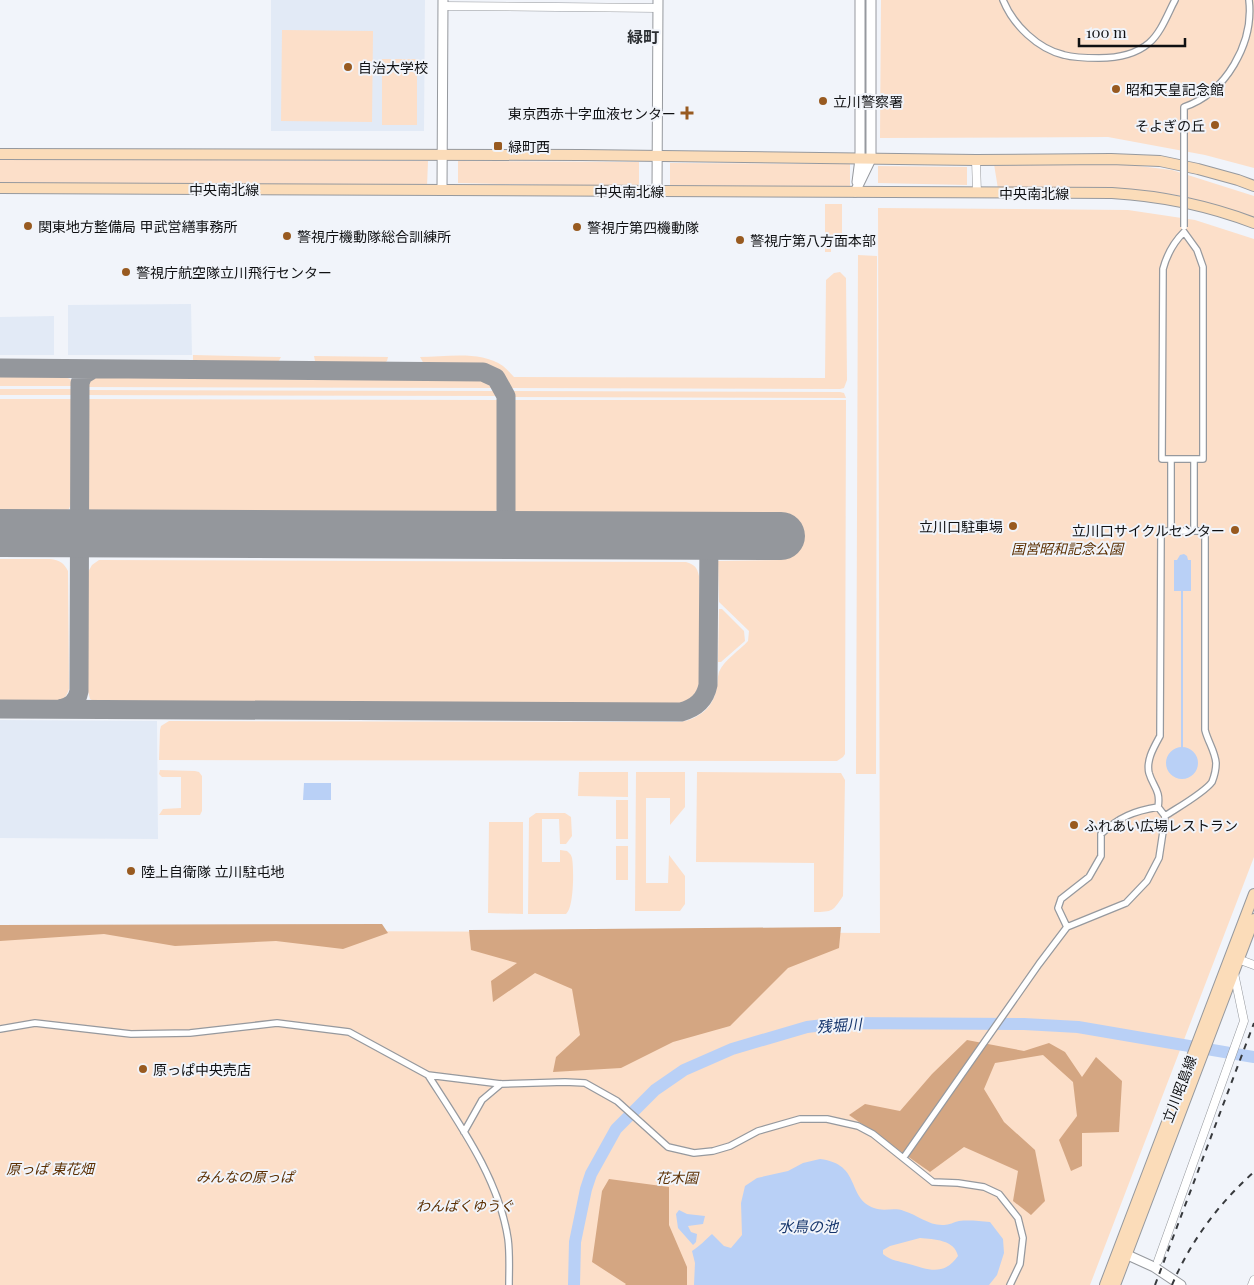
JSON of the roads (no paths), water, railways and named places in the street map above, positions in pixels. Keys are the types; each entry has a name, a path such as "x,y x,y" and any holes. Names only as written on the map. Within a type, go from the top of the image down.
{"main road":[{"path":"0,154 657,156 976,160 1111,159 1160,161 1198,169 1254,186"},
{"name":"中央南北線","path":"0,188 1140,194 1197,204 1254,223"},
{"name":"立川昭島線","path":"1105,1285 1122,1252 1207,1030 1234,958 1254,894"},
{"name":"立川昭島線","path":"1207,1030 1234,973 1234,958 1254,919"},
{"name":"立川昭島線","path":"1115,1285 1122,1252"}],"street":[{"path":"860,0 865,159"},
{"path":"855,192 865,159 871,0"},
{"path":"1003,0 1015,20 1040,44 1062,54 1086,58 1110,58 1134,52 1150,43 1157,34 1174,0"},
{"path":"1184,230 1169,250 1163,270 1162,459 1203,459 1204,272 1197,250 1184,230 1184,107 1194,104 1207,95 1223,80 1234,65 1248,29 1249,0"},
{"path":"442,190 443,3 658,4 657,191"},
{"path":"976,160 977,193"},
{"path":"1171,459 1171,531"},
{"path":"1194,459 1194,531"},
{"path":"904,1158 1039,964 1067,927 1126,903 1147,881 1159,858 1164,816 1158,807 1160,796 1149,774 1149,761 1160,736 1161,531 1205,531 1205,730 1213,749 1216,765 1212,780 1205,788 1164,816"},
{"path":"1067,927 1058,908 1061,899 1089,877 1101,856 1101,834 1115,821 1142,810 1158,807"},
{"path":"1234,958 1254,965"},
{"path":"1158,1261 1244,1021 1234,973"},
{"path":"0,1028 35,1022 131,1034 180,1033 277,1023 348,1032 428,1075 501,1084 585,1083 617,1101 618,1104 668,1147 694,1153 714,1151 730,1146 758,1131 800,1118 827,1119 858,1126 873,1134 933,1182 984,1187 999,1194 1018,1218 1023,1238 1020,1264 1010,1285"},
{"path":"428,1075 464,1132 497,1196 508,1239 509,1285"},
{"path":"464,1132 482,1100 501,1084"},
{"path":"1122,1252 1154,1267 1181,1285"},
{"path":"1252,1285 1254,1280"}],"water":[{"path":"1184,554 1188,560 1191,560 1191,591 1174,591 1174,560 1177,560 1180,555"},
{"path":"1182,747 1188,748 1193,752 1197,757 1197,769 1193,774 1188,778 1182,779 1176,778 1171,774 1167,769 1166,763 1167,757 1171,752 1176,748"},
{"path":"304,783 331,783 331,800 303,800"},
{"name":"水鳥の池","path":"820,1159 833,1162 842,1167 848,1174 860,1197 865,1203 874,1208 900,1210 939,1225 946,1225 957,1221 990,1222 1003,1239 1004,1253 997,1275 989,1285 694,1285 695,1263 692,1251 712,1234 724,1246 731,1248 742,1235 741,1203 745,1186 757,1178 788,1171 803,1163","holes":["920,1238 943,1241 953,1247 958,1256 947,1267 936,1270 895,1260 883,1254 883,1250 890,1246"]},
{"path":"679,1210 687,1214 705,1216 703,1224 688,1226 691,1232 697,1234 696,1242 693,1245 678,1228 676,1214"}],"waterway":[{"path":"1182,591 1182,747"},
{"name":"残堀川","path":"574,1285 575,1242 586,1189 591,1174 616,1129 655,1090 684,1070 732,1049 807,1027 840,1023 1024,1024 1078,1027 1254,1057"}],"railway":[{"path":"1155,1285 1254,1023"},
{"path":"1172,1285 1187,1254 1217,1210 1254,1172"}],"place":[{"name":"自治大学校","path":"348,67"},
{"name":"昭和天皇記念館","path":"1116,89"},
{"name":"立川警察署","path":"823,101"},
{"name":"東京西赤十字血液センター","path":"687,113"},
{"name":"そよぎの丘","path":"1215,125"},
{"name":"緑町西","path":"498,146"},
{"name":"関東地方整備局 甲武営繕事務所","path":"28,226"},
{"name":"警視庁第四機動隊","path":"577,227"},
{"name":"警視庁機動隊総合訓練所","path":"287,236"},
{"name":"警視庁第八方面本部","path":"740,240"},
{"name":"警視庁航空隊立川飛行センター","path":"126,272"},
{"name":"立川口駐車場","path":"1013,526"},
{"name":"立川口サイクルセンター","path":"1235,530"},
{"name":"ふれあい広場レストラン","path":"1074,825"},
{"name":"陸上自衛隊 立川駐屯地","path":"131,871"},
{"name":"原っぱ中央売店","path":"143,1069"}],"district":[{"name":"緑町","path":"643,36"}],"park label":[{"name":"国営昭和記念公園","path":"1067,548"},
{"name":"原っぱ 東花畑","path":"50,1168"},
{"name":"みんなの原っぱ","path":"245,1176"},
{"name":"花木園","path":"677,1177"},
{"name":"わんぱくゆうぐ","path":"465,1205"}]}
